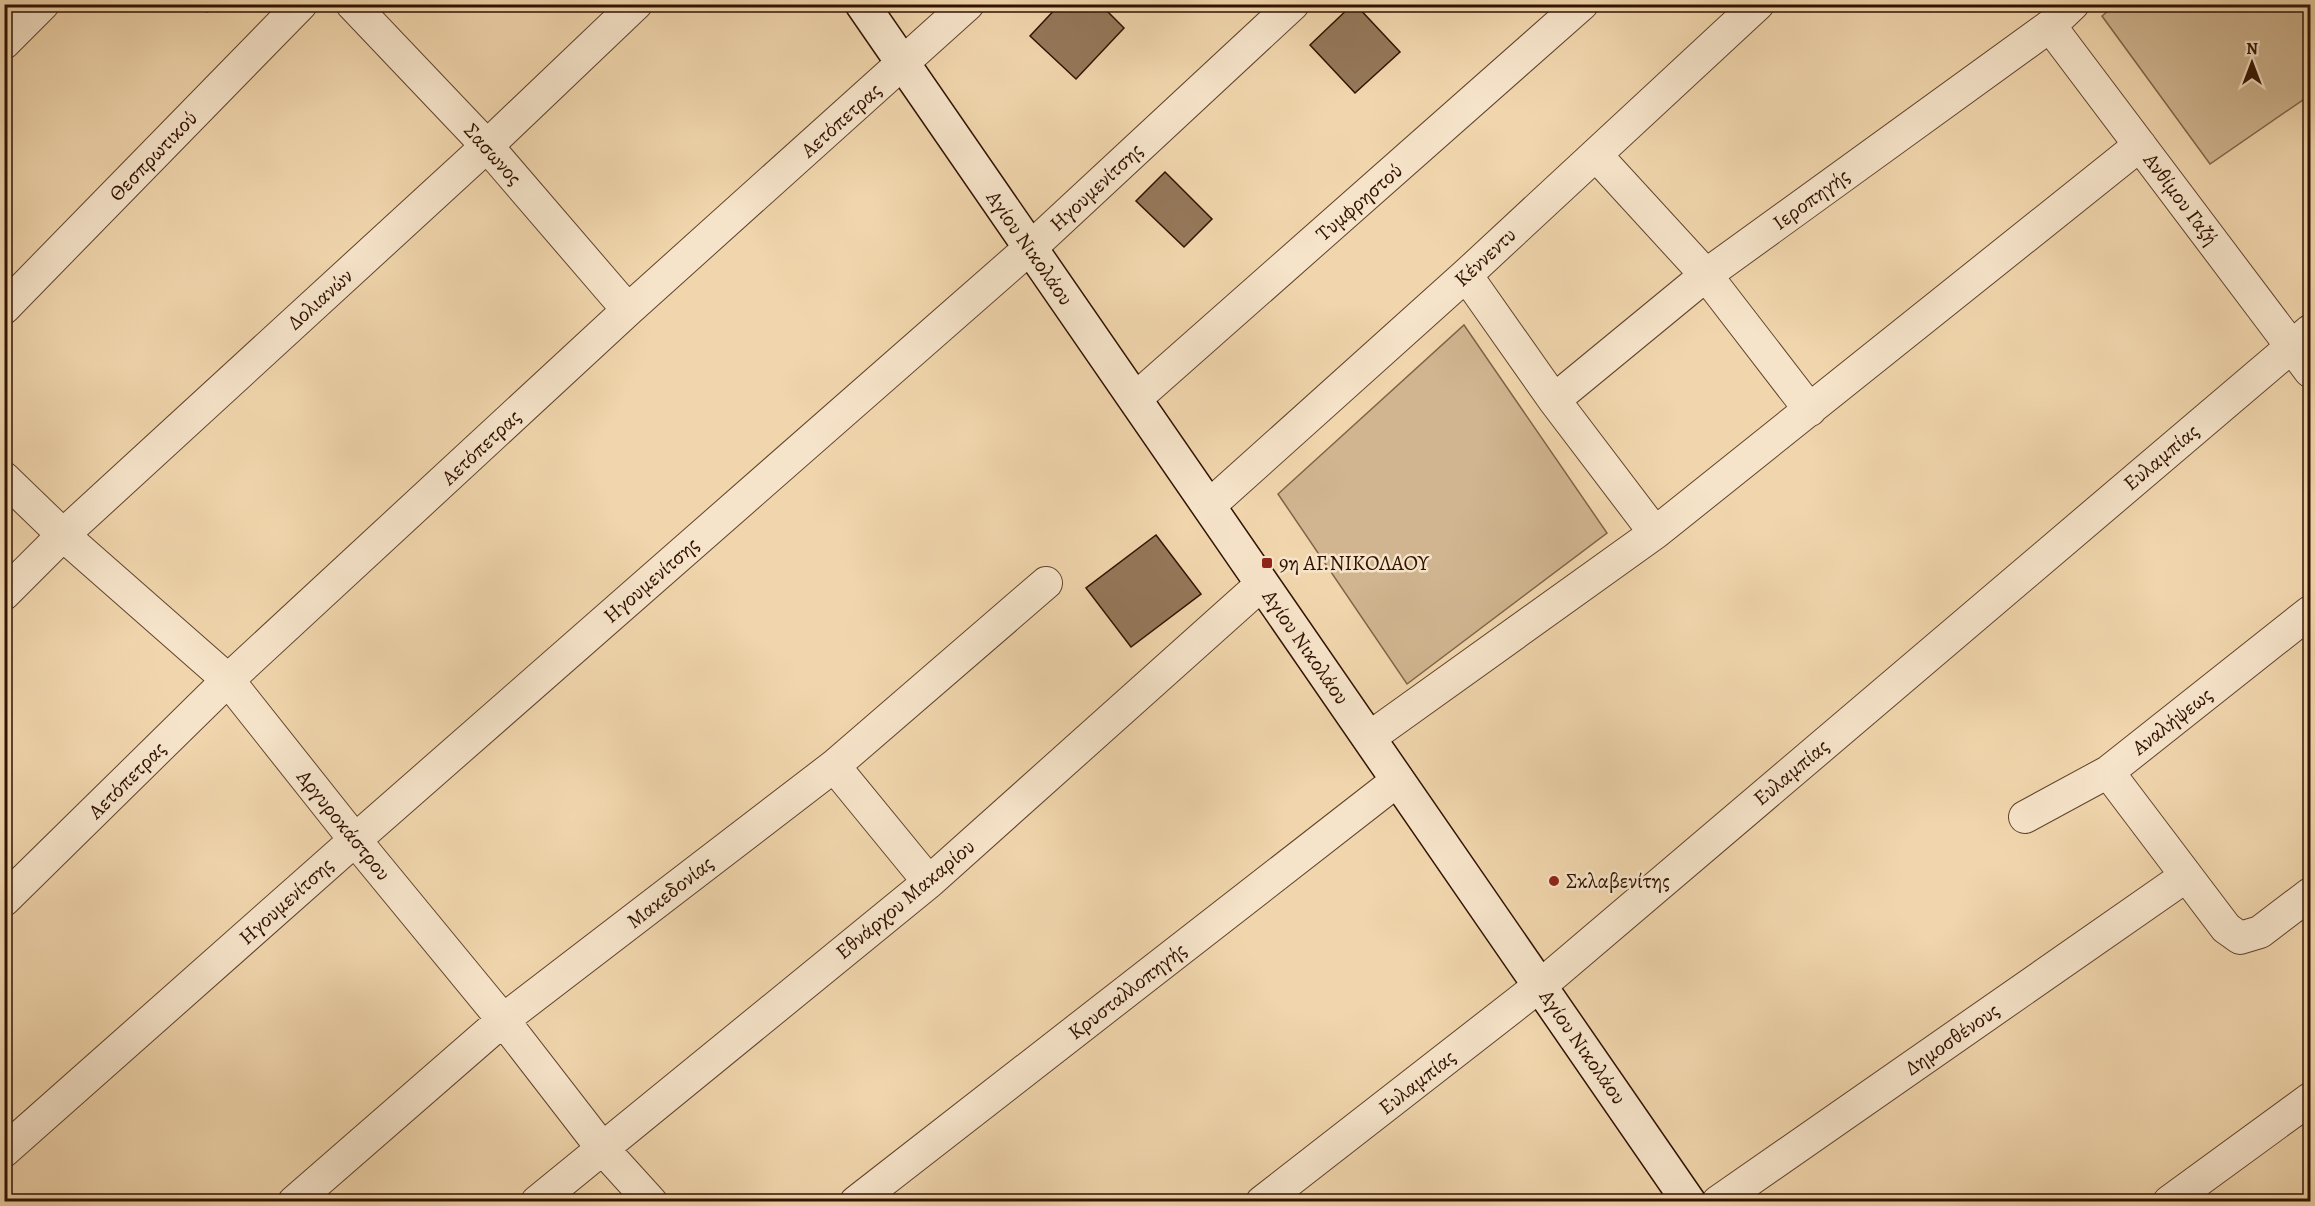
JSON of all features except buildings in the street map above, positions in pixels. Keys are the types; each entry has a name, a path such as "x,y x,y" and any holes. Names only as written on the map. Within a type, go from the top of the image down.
{"street":[{"path":"4,43 43,4"},
{"name":"Θεσπρωτικού","path":"4,308 301,4"},
{"name":"Σασωνος","path":"352,4 488,146 628,310"},
{"name":"Δολιανών","path":"4,594 63,535 488,146 636,4"},
{"name":"Αγίου Νικολάου","path":"862,4 1689,1202"},
{"name":"Αετόπετρας","path":"4,900 228,680 628,310 903,65 968,4"},
{"name":"Ηγουμενίτσης","path":"4,1151 1030,248 1293,4"},
{"name":"Τυμφρηστού","path":"1135,399 1582,4"},
{"name":"Κέννεντυ","path":"1209,506 1466,275 1758,4"},
{"name":"Ιεροπηγής","path":"1554,400 1706,275 2050,26 2073,4"},
{"name":"Ανθίμου Γαζή","path":"2050,26 2140,145 2301,339 2310,371"},
{"path":"1369,738 1655,533 2140,145"},
{"path":"1596,155 1706,275 1810,410"},
{"path":"1466,275 1554,400 1655,533"},
{"name":"Ευλαμπίας","path":"1263,1202 1540,986 2301,339"},
{"name":"Αργυροκάστρου","path":"4,478 63,535 228,680 355,840 504,1020 602,1148 651,1202"},
{"name":"Μακεδονίας","path":"294,1202 504,1020 834,766 1046,584"},
{"name":"Εθνάρχου Μακαρίου","path":"537,1202 929,882 1262,584"},
{"name":"Αναλήψεως","path":"2025,817 2108,772 2310,612"},
{"path":"834,766 929,882"},
{"path":"2108,772 2226,928 2240,938 2260,932 2310,894"},
{"name":"Κρυσταλλοπηγής","path":"856,1202 1398,780"},
{"name":"Δημοσθένους","path":"1718,1202 2186,876"},
{"path":"2169,1202 2310,1099"}],"shaded area":[{"path":"2115,5 2310,5 2310,95 2210,164 2102,16"},
{"path":"1464,325 1607,533 1407,684 1278,494"}],"place":[{"name":"9η ΑΓ.ΝΙΚΟΛΑΟΥ","path":"1267,563"},
{"name":"Σκλαβενίτης","path":"1554,881"}]}
